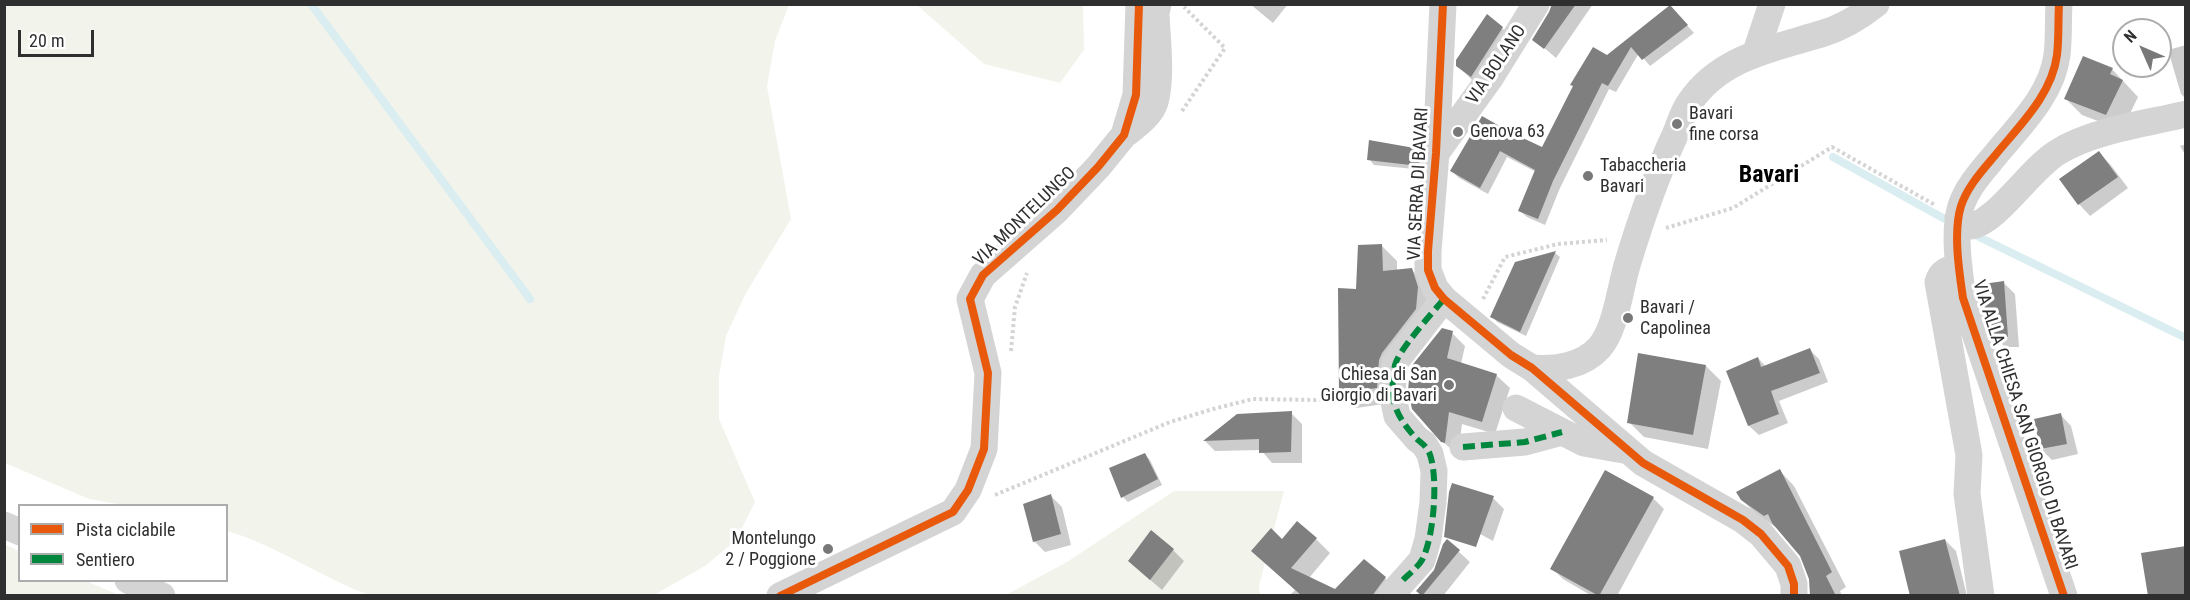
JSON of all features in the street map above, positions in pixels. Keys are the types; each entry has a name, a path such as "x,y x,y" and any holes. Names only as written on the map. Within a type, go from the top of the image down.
{"street":[{"name":"VIA MONTELUNGO","path":"780,596 953,512 968,490 984,449 988,373 970,299 983,275 1056,210 1098,167 1124,135 1136,95 1139,4"},
{"path":"1124,135 1143,120 1155,104 1158,70 1156,13 1158,4"},
{"name":"VIA SERRA DI BAVARI","path":"1443,4 1428,270 1444,299 1511,355 1532,368"},
{"name":"VIA BOLANO","path":"1436,153 1490,78 1536,4"},
{"path":"1756,52 1772,4"},
{"path":"1532,368 1550,370 1580,362 1592,356 1602,346 1610,331 1628,263 1657,175 1689,102 1704,86 1741,59 1756,52 1826,32 1849,22 1876,4"},
{"name":"VIA ALLA CHIESA SAN GIORGIO DI BAVARI","path":"2059,4 2057,57 2048,85 2033,109 1975,179 1961,205 1958,218 1959,266 1963,298 2064,596"},
{"path":"1958,218 1971,226 1978,225 1989,217 2036,169 2056,153 2084,138 2186,114"},
{"name":"VIA ALLA CHIESA SAN GIORGIO DI BAVARI","path":"1959,266 1946,270 1940,275 1938,282 1969,456 1967,494 1981,596"},
{"path":"1397,588 1422,561 1428,539 1433,502 1434,471 1430,454 1424,444 1397,416 1392,392 1395,362 1444,299"},
{"path":"1532,368 1643,463 1743,520 1761,534 1788,566 1794,584 1794,596"},
{"path":"1516,408 1584,443 1629,451"},
{"path":"1462,447 1525,442 1562,432"},
{"path":"4,525 18,531"},
{"path":"132,582 162,596"}],"path":[{"path":"1179,114 1225,48 1182,4"},
{"path":"1663,229 1733,208 1832,147 1958,218"},
{"path":"1471,321 1505,257 1558,244 1610,240"},
{"path":"1010,361 1015,307 1031,266"},
{"path":"992,496 1170,422 1212,409 1253,399 1316,400 1392,392"}],"shaded area":[{"path":"4,5 789,5 775,41 767,86 791,219 746,293 726,336 719,376 719,419 755,502 736,540 705,566 654,595 369,595 263,544 228,531 228,504 117,504 89,499 5,463"},
{"path":"917,5 1083,5 1084,50 1060,83 984,64"},
{"path":"1174,491 1284,491 1259,586 1260,595 1004,596 1067,562"},
{"path":"4,544 18,551 18,582 88,582 119,595 5,595"}],"building":[{"path":"1552,4 1576,4 1544,49 1532,40"},
{"path":"1670,5 1688,25 1642,60 1631,47 1608,86 1602,83 1553,181 1538,219 1518,211 1535,170 1500,151 1480,188 1450,171 1482,116 1542,147 1573,86 1570,85 1593,47 1607,55"},
{"path":"1487,14 1503,27 1471,77 1456,66 1456,60"},
{"path":"2083,56 2112,68 2110,74 2112,78 2123,80 2106,115 2064,99"},
{"path":"1369,140 1420,149 1419,166 1367,160"},
{"path":"2099,151 2118,177 2078,205 2059,179"},
{"path":"1382,244 1383,271 1412,268 1418,287 1416,309 1382,353 1379,360 1377,388 1339,393 1338,288 1356,289 1358,245"},
{"path":"1556,251 1520,332 1490,317 1515,262"},
{"path":"2004,281 2008,337 1993,336 1985,314 1983,284"},
{"name":"Chiesa di San Giorgio di Bavari","path":"1442,328 1453,331 1447,358 1497,374 1482,422 1449,412 1445,443 1441,442 1412,409 1408,391 1410,368"},
{"path":"1810,348 1820,373 1771,391 1779,414 1748,426 1726,371 1758,357 1761,367"},
{"path":"1638,353 1706,365 1693,435 1627,423"},
{"path":"1292,411 1291,452 1259,453 1259,439 1203,441 1237,414"},
{"path":"2061,413 2067,444 2040,449 2034,419"},
{"path":"1145,453 1158,479 1121,498 1109,468"},
{"path":"1780,469 1832,572 1826,576 1836,596 1810,596 1809,579 1800,556 1772,523 1768,514 1764,516 1741,500 1736,492"},
{"path":"1605,470 1654,497 1599,596 1550,569"},
{"path":"1452,483 1494,496 1476,547 1444,537"},
{"path":"1051,494 1061,534 1033,542 1023,504"},
{"path":"1297,521 1317,538 1291,568 1335,589 1364,559 1386,577 1372,596 1302,596 1251,551 1271,528 1282,539"},
{"path":"1151,530 1174,549 1150,580 1128,561"},
{"path":"1447,539 1460,550 1422,596 1416,591 1434,570"},
{"path":"1945,539 1960,596 1910,596 1899,551"},
{"path":"2186,546 2186,596 2148,596 2141,553"}],"waterway":[{"path":"311,4 530,299"},
{"path":"1833,157 1952,223"},
{"path":"1973,234 2186,338"}],"marked path":[{"path":"1403,580 1422,560 1430,537 1434,506 1434,475 1429,452 1407,427 1397,411 1393,395 1393,376 1395,365 1402,351 1444,299"},
{"path":"1463,447 1525,442 1562,432"}],"cycle path":[{"path":"780,596 953,512 968,490 984,449 988,373 970,299 983,275 1057,210 1098,167 1124,135 1136,95 1139,4"},
{"path":"1443,4 1436,153 1428,251 1428,270 1435,288 1444,299 1511,355 1532,368 1643,463 1743,520 1761,534 1788,566 1794,584 1794,596"},
{"path":"2059,4 2057,55 2049,83 2025,120 1972,184 1961,206 1957,239 1963,298 2064,596"}],"place":[{"name":"Bavari fine corsa","path":"1677,124"},
{"name":"Genova 63","path":"1458,132"},
{"name":"Tabaccheria Bavari","path":"1588,176"},
{"name":"Bavari / Capolinea","path":"1628,318"},
{"name":"Chiesa di San Giorgio di Bavari","path":"1449,385"},
{"name":"Montelungo 2 / Poggione","path":"828,549"}],"district":[{"name":"Bavari","path":"1769,176"}]}
